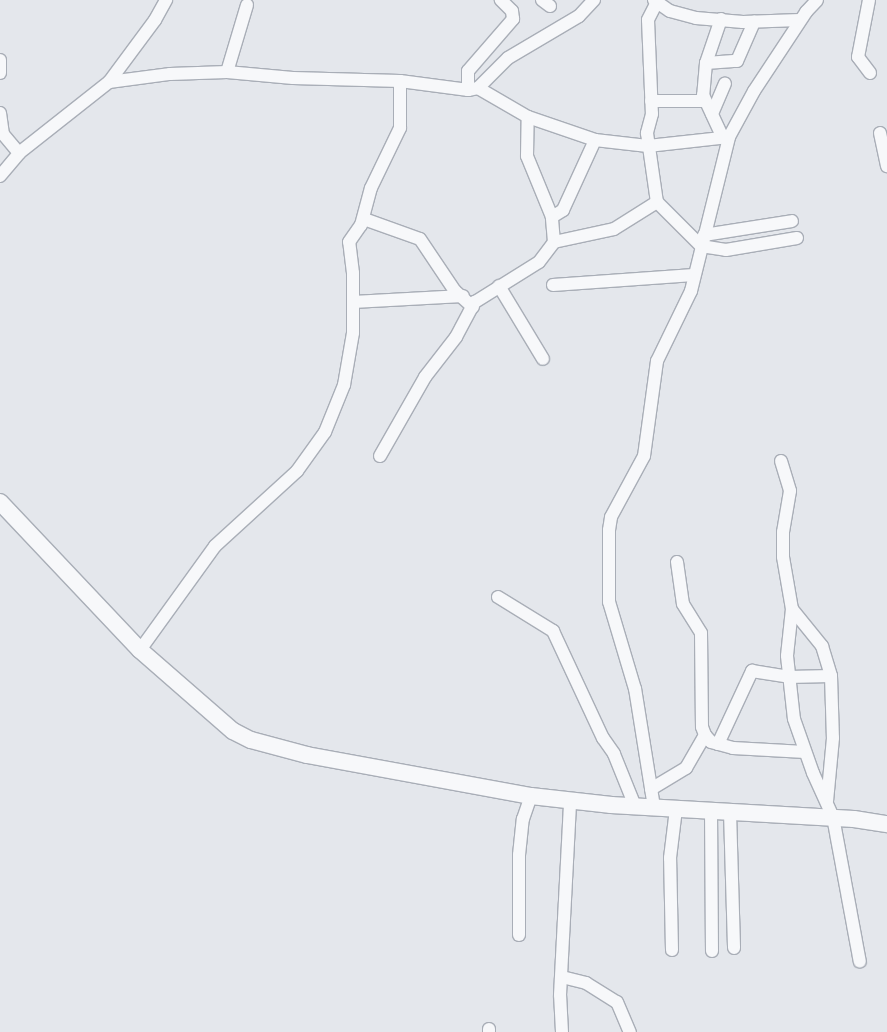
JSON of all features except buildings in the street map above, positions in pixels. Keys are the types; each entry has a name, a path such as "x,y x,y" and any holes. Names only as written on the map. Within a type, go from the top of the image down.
{"street":[{"path":"109,82 156,20 166,0"},
{"path":"473,89 468,71 513,18 512,11 501,0"},
{"path":"473,89 508,58 579,16 594,0"},
{"path":"654,807 635,689 609,602 608,560 612,518 644,456 657,361 691,291 726,138 800,20 817,0"},
{"path":"869,0 858,57 870,73"},
{"path":"797,238 726,250 702,240 657,202 648,146 652,101 648,20 653,1 670,11 696,18 754,22 800,20"},
{"path":"227,72 247,5"},
{"path":"721,20 706,62 705,101 726,138"},
{"path":"706,62 737,61 754,22"},
{"path":"0,60 0,73"},
{"path":"0,176 19,153 96,89 109,82 170,74 227,72 293,78 400,81 473,89 528,117 596,140 648,146 726,138"},
{"path":"140,650 215,546 297,471 325,432 344,385 353,333 349,242 364,220 371,188 400,128 400,81"},
{"path":"712,114 726,84"},
{"path":"652,101 705,101"},
{"path":"0,113 3,134 19,153"},
{"path":"528,117 526,156 552,217 554,242"},
{"path":"880,133 887,166"},
{"path":"552,217 563,210 596,140"},
{"path":"380,456 425,377 456,337 477,302 499,286 539,262 554,242 614,229 657,202"},
{"path":"364,220 420,239 459,296"},
{"path":"702,240 792,221"},
{"path":"553,285 694,275"},
{"path":"499,286 543,359"},
{"path":"353,302 459,296 477,302"},
{"path":"781,461 790,491 783,532 783,557 792,609 788,677 794,719 805,752 830,811 860,962"},
{"path":"0,502 140,650 233,731 251,740 307,754 531,796 570,801 730,812 830,811 887,824"},
{"path":"677,562 683,604 701,633 702,727 705,736 718,744 805,752"},
{"path":"498,596 553,631 602,738 614,754 635,806"},
{"path":"792,609 822,646 831,676 833,731 830,811"},
{"path":"718,744 752,671 788,677 831,676"},
{"path":"651,788 686,768 705,736"},
{"path":"519,935 521,832 531,796"},
{"path":"562,1032 562,977 570,801"},
{"path":"672,950 670,858 676,809"},
{"path":"711,810 712,950"},
{"path":"730,812 734,948"},
{"path":"562,977 586,983 617,1002 630,1032"}]}
